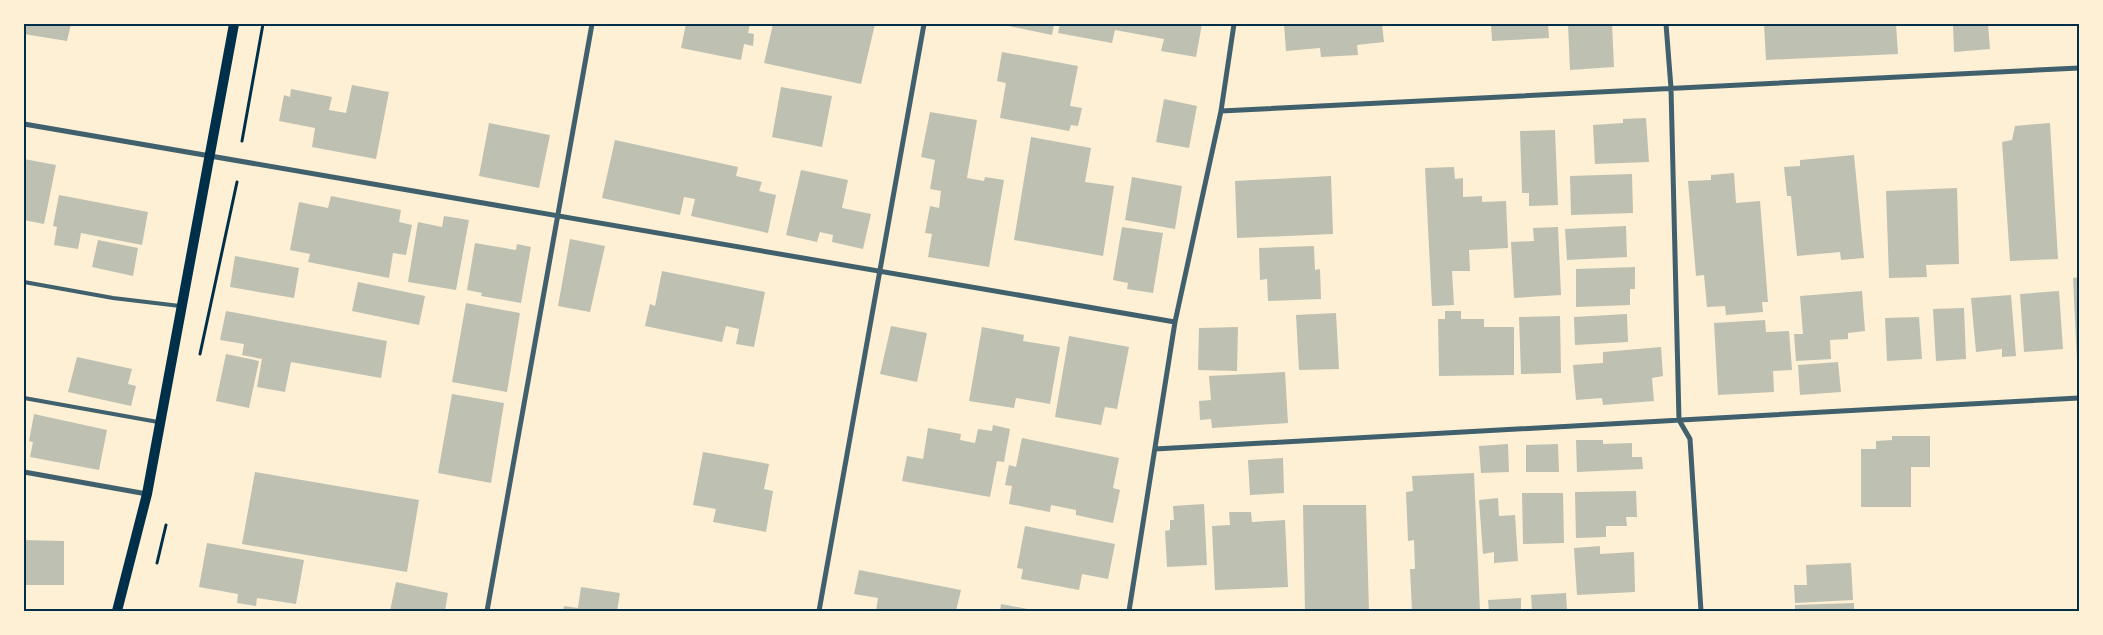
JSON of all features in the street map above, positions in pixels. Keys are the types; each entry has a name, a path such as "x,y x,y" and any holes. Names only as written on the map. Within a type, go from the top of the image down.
{"main road":[{"path":"117,611 147,494 234,24"}],"street":[{"path":"487,611 592,24"},
{"path":"819,611 924,24"},
{"path":"1128,611 1175,322 1220,112 1234,24"},
{"path":"1666,24 1671,88 1679,420 1690,439 1701,611"},
{"path":"1220,112 2079,68"},
{"path":"24,124 1175,322"},
{"path":"1155,449 2079,398"},
{"path":"24,472 147,494"}],"lane":[{"path":"24,282 113,298 183,307"},
{"path":"24,398 161,422"}],"path":[{"path":"243,132 263,24"}],"building":[{"path":"24,24 71,24 67,41 24,34"},
{"path":"686,24 750,24 748,33 754,34 753,46 744,44 741,60 681,48"},
{"path":"773,24 875,24 861,84 764,63"},
{"path":"999,24 1054,24 1052,35"},
{"path":"1060,24 1202,24 1196,57 1161,51 1164,39 1115,30 1112,43 1058,33"},
{"path":"1284,24 1382,24 1384,42 1357,45 1358,55 1321,57 1320,48 1286,51"},
{"path":"1491,24 1548,24 1549,38 1492,41"},
{"path":"1568,24 1612,24 1614,67 1570,70"},
{"path":"1764,24 1896,24 1898,54 1766,60"},
{"path":"1953,24 1988,24 1990,49 1954,52"},
{"path":"1002,52 1078,66 1070,106 1082,108 1078,126 1071,125 1069,131 1000,118 1006,83 997,81"},
{"path":"352,85 389,92 376,159 312,147 315,128 279,121 284,95 290,97 291,89 332,97 329,110 346,113"},
{"path":"781,87 832,96 822,147 772,137"},
{"path":"1164,99 1197,106 1189,148 1156,142"},
{"path":"930,112 977,120 967,178 984,181 985,177 1004,180 989,267 928,257 932,234 925,233 930,206 939,208 941,191 930,189 935,160 921,157"},
{"path":"1646,118 1649,162 1595,164 1593,125 1623,123 1623,119"},
{"path":"489,123 550,135 539,188 479,176"},
{"path":"2050,123 2058,259 2010,261 2002,142 2012,140 2015,126"},
{"path":"1555,130 1558,205 1529,206 1529,193 1522,193 1520,131"},
{"path":"1031,137 1091,148 1085,182 1114,186 1103,256 1014,240"},
{"path":"615,140 738,167 736,176 762,182 759,191 776,195 768,233 691,216 695,199 684,197 680,215 602,198"},
{"path":"1854,155 1864,258 1841,260 1840,252 1797,256 1791,196 1787,196 1784,167 1800,166 1800,160"},
{"path":"24,159 56,165 44,224 24,220"},
{"path":"1454,167 1455,179 1463,178 1463,197 1482,196 1482,202 1506,201 1508,248 1469,250 1470,271 1452,271 1454,305 1432,306 1425,168"},
{"path":"801,170 848,180 842,208 871,214 863,249 832,242 833,235 820,232 817,242 786,235"},
{"path":"1734,173 1736,203 1760,201 1768,302 1762,302 1763,312 1726,315 1725,306 1707,307 1704,275 1696,276 1688,181 1711,180 1711,175"},
{"path":"1632,174 1633,213 1571,215 1570,176"},
{"path":"1331,176 1333,234 1237,238 1235,181"},
{"path":"1132,177 1182,186 1175,229 1125,220"},
{"path":"1957,188 1959,264 1926,265 1927,277 1889,278 1886,191"},
{"path":"59,195 148,212 142,245 81,233 78,249 54,245 57,227 53,226"},
{"path":"331,196 401,210 399,222 412,225 406,255 393,253 389,278 308,262 310,254 290,250 299,202 328,208"},
{"path":"444,216 469,220 456,290 408,282 418,222 442,227"},
{"path":"1626,226 1627,257 1567,260 1565,229"},
{"path":"1122,227 1163,233 1153,293 1127,289 1128,283 1113,280"},
{"path":"1558,227 1561,295 1514,298 1511,242 1534,241 1533,228"},
{"path":"570,239 605,246 590,312 558,306"},
{"path":"98,240 138,248 133,276 92,267"},
{"path":"475,243 516,250 517,244 531,247 521,303 481,296 482,293 467,290"},
{"path":"1314,246 1315,270 1320,269 1321,299 1268,301 1267,279 1260,280 1259,248"},
{"path":"235,256 299,268 294,298 230,287"},
{"path":"1635,267 1635,289 1630,289 1630,305 1576,307 1576,269"},
{"path":"662,271 765,292 754,347 736,344 739,329 726,326 722,342 645,326 650,304 655,306"},
{"path":"2079,277 2079,361 2077,361 2073,278"},
{"path":"358,282 425,296 419,325 352,311"},
{"path":"1862,291 1865,331 1848,333 1848,339 1830,340 1831,359 1796,361 1794,334 1803,334 1800,296"},
{"path":"2059,291 2063,349 2024,352 2020,294"},
{"path":"2011,295 2016,356 2002,357 2002,349 1976,352 1971,298"},
{"path":"466,303 520,313 507,392 452,382"},
{"path":"1964,308 1966,359 1936,361 1933,309"},
{"path":"226,311 387,341 381,378 291,362 285,392 257,387 262,359 242,355 244,344 220,340"},
{"path":"1445,311 1461,311 1461,319 1484,319 1484,327 1514,327 1514,375 1439,376 1438,319 1445,319"},
{"path":"1336,313 1339,369 1299,370 1296,315"},
{"path":"1627,314 1628,342 1575,345 1574,317"},
{"path":"1560,316 1561,373 1521,374 1519,317"},
{"path":"1919,317 1922,359 1887,361 1885,318"},
{"path":"1765,320 1766,332 1789,331 1792,370 1773,371 1774,392 1718,395 1714,323"},
{"path":"891,326 927,333 917,382 880,374"},
{"path":"982,327 1024,335 1023,341 1060,347 1050,404 1016,398 1014,408 969,401"},
{"path":"1238,327 1237,371 1198,370 1199,328"},
{"path":"1069,336 1129,347 1117,409 1105,407 1101,425 1055,417"},
{"path":"1661,347 1663,376 1652,378 1654,401 1603,405 1602,398 1576,400 1573,365 1603,363 1603,352"},
{"path":"226,354 259,361 249,408 216,401"},
{"path":"77,357 132,369 128,384 136,386 131,406 68,392"},
{"path":"1838,362 1841,392 1800,395 1798,365"},
{"path":"1285,372 1288,423 1212,428 1211,419 1200,420 1199,401 1211,400 1209,376"},
{"path":"452,394 504,403 491,483 438,473"},
{"path":"34,414 107,430 99,470 30,457 33,442 29,441"},
{"path":"993,425 1010,429 1004,462 997,461 990,497 902,481 907,456 923,459 928,428 961,434 960,440 975,443 978,429 992,431"},
{"path":"1892,436 1930,436 1930,467 1911,467 1911,507 1861,507 1861,449 1876,449 1876,441 1892,440"},
{"path":"1022,438 1119,458 1113,488 1120,490 1113,523 1076,515 1076,510 1051,505 1050,512 1009,504 1012,486 1005,485 1009,465 1016,467"},
{"path":"1576,440 1603,440 1603,444 1632,443 1632,457 1642,457 1643,469 1577,472"},
{"path":"1508,444 1509,472 1481,473 1479,446"},
{"path":"1558,444 1559,472 1526,472 1526,445"},
{"path":"703,452 769,464 764,489 773,491 766,532 713,522 716,509 693,505"},
{"path":"1283,458 1284,493 1250,495 1248,460"},
{"path":"255,472 419,500 407,572 242,544"},
{"path":"1474,473 1480,611 1412,611 1410,569 1415,569 1414,540 1408,541 1406,492 1413,491 1412,476"},
{"path":"1636,491 1637,517 1626,517 1627,526 1606,526 1606,537 1576,538 1575,492"},
{"path":"1522,493 1563,493 1564,543 1523,544"},
{"path":"1498,498 1499,516 1515,515 1518,561 1494,563 1494,552 1483,554 1479,500"},
{"path":"1204,504 1207,565 1167,567 1165,531 1170,530 1170,520 1174,520 1173,506"},
{"path":"1303,505 1366,505 1369,611 1305,611"},
{"path":"1229,512 1251,512 1252,522 1285,520 1288,587 1215,590 1212,526 1230,525"},
{"path":"1025,526 1115,544 1108,579 1082,574 1079,590 1021,579 1023,569 1017,568"},
{"path":"24,540 64,541 64,585 24,585"},
{"path":"207,543 304,560 296,604 257,598 256,606 237,603 238,594 199,587"},
{"path":"1600,546 1600,554 1634,552 1635,592 1577,595 1574,548"},
{"path":"1851,563 1853,600 1795,603 1794,585 1807,585 1806,565"},
{"path":"859,570 961,590 956,611 876,611 878,598 854,594"},
{"path":"396,582 448,593 445,611 390,611"},
{"path":"581,587 620,593 617,611 563,611 564,606 578,608"},
{"path":"1566,593 1567,611 1532,611 1531,595"},
{"path":"1521,598 1521,611 1489,611 1488,600"},
{"path":"1854,603 1854,611 1795,611 1795,605"},
{"path":"1001,604 1033,610 1033,611 1000,611"}]}
